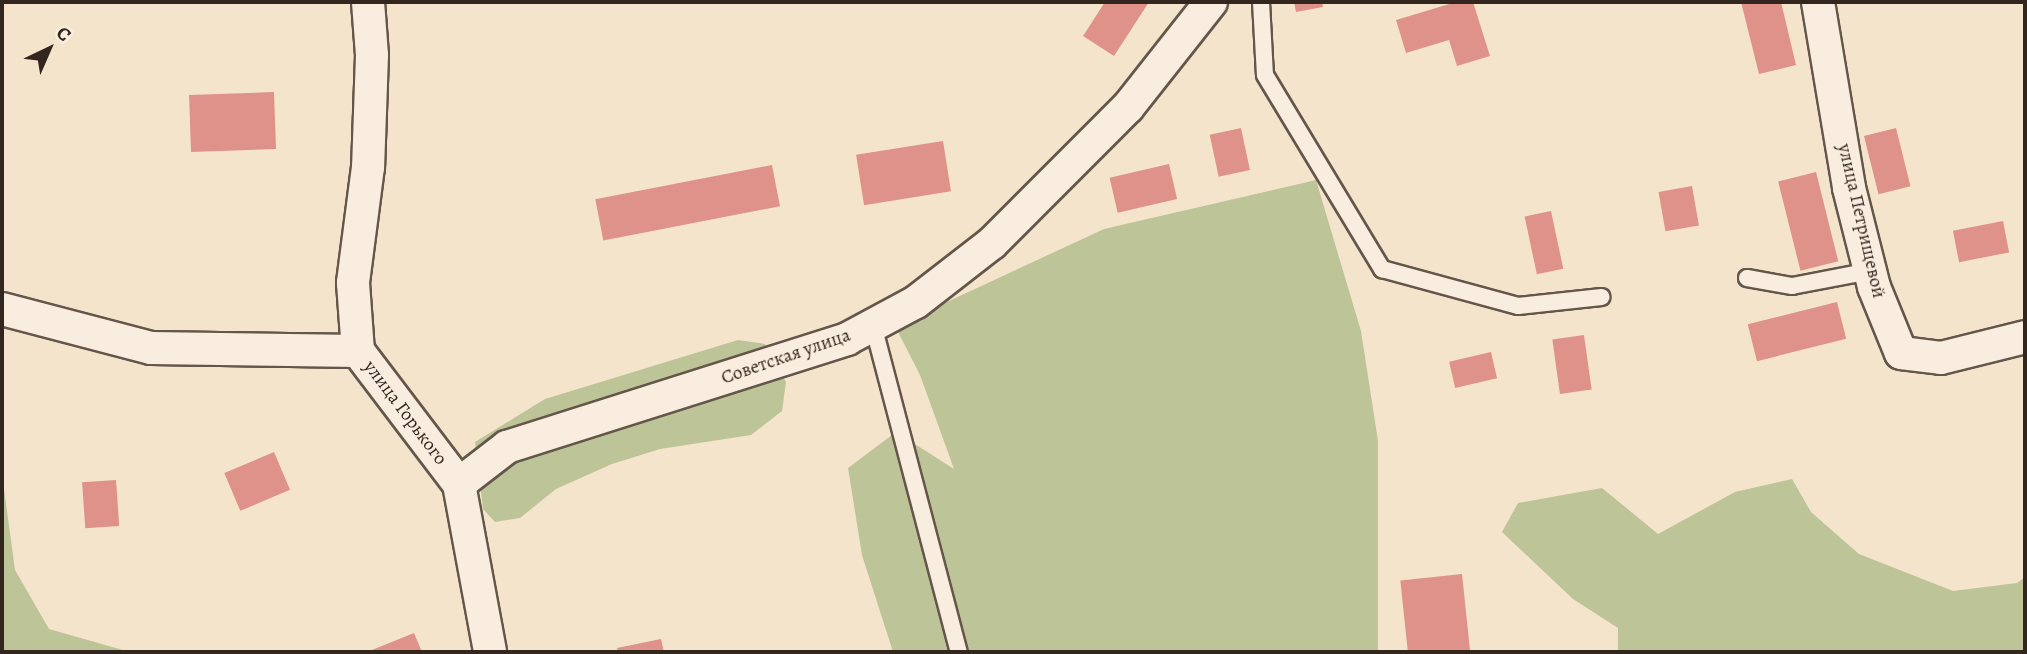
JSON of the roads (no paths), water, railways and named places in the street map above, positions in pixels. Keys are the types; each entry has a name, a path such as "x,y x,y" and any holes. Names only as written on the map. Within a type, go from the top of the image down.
{"street":[{"name":"улица Горького","path":"368,2 372,55 368,167 353,283 358,351 459,484 490,652"},
{"name":"Советская улица","path":"459,484 508,447 847,339 916,302 992,243 1128,107 1211,2"},
{"name":"улица Петрищевой","path":"1818,2 1849,188 1870,271 1901,353 1941,358 2025,337"},
{"path":"2,309 151,348 358,351"}],"lane":[{"path":"1261,2 1265,75 1382,269 1518,306 1602,297"},
{"path":"1747,278 1793,286 1870,271"},
{"path":"873,325 959,652"}]}
